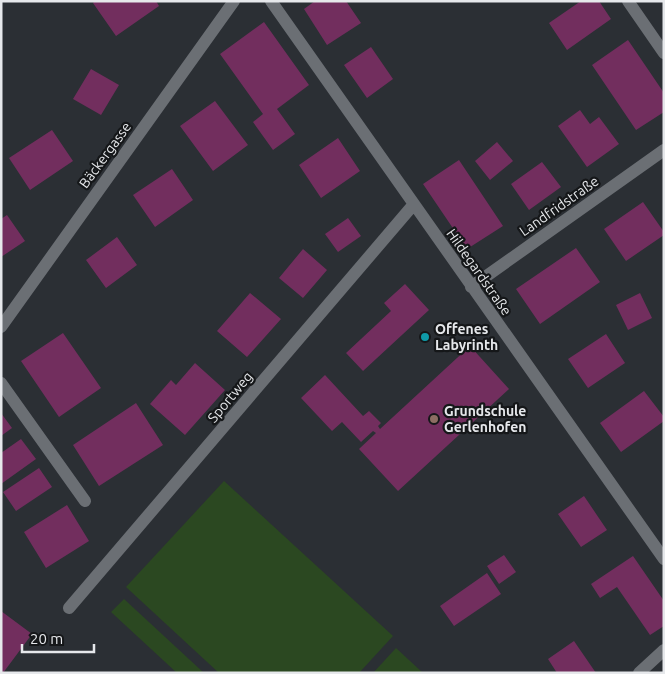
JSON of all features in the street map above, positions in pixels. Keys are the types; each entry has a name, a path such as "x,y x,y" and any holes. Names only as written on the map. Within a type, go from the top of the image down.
{"street":[{"name":"Bäckergasse","path":"1,328 234,1"},
{"name":"Hildegardstraße","path":"271,1 664,559"},
{"path":"628,1 664,52"},
{"name":"Landfridstraße","path":"472,287 664,150"},
{"name":"Sportweg","path":"69,608 414,204"},
{"path":"1,383 85,501"},
{"path":"639,673 664,650"}],"green space":[{"path":"224,481 393,636 359,673 219,673 126,587"},
{"path":"124,599 204,673 177,673 111,612"},
{"path":"396,648 423,673 373,673"}],"building":[{"path":"95,1 156,1 159,6 116,36 93,3"},
{"path":"315,1 346,1 361,23 327,45 304,9"},
{"path":"581,1 599,1 611,19 567,50 549,23"},
{"path":"264,22 309,85 277,109 295,134 273,150 253,122 263,114 220,54"},
{"path":"628,40 664,93 664,112 636,130 592,65"},
{"path":"371,47 393,79 367,98 344,65"},
{"path":"91,69 119,85 101,115 73,99"},
{"path":"215,101 248,145 213,171 180,126"},
{"path":"580,110 590,124 599,117 619,144 587,167 558,126"},
{"path":"52,130 73,161 30,190 9,158"},
{"path":"338,138 360,171 321,198 299,165"},
{"path":"497,142 513,161 490,180 475,161"},
{"path":"459,160 503,226 467,249 423,184"},
{"path":"542,162 561,187 529,210 511,184"},
{"path":"172,169 193,200 155,227 133,195"},
{"path":"643,202 664,232 664,235 626,261 604,229"},
{"path":"7,215 25,241 1,257 1,219"},
{"path":"348,218 361,236 338,252 325,234"},
{"path":"117,237 137,265 106,288 86,260"},
{"path":"576,248 600,282 540,324 516,289"},
{"path":"303,249 327,270 303,298 279,278"},
{"path":"405,284 429,310 363,371 346,353 391,311 384,303"},
{"path":"250,293 281,319 247,357 217,331"},
{"path":"640,293 652,318 628,330 616,305"},
{"path":"63,333 101,388 59,417 21,361"},
{"path":"606,334 625,363 588,388 568,359"},
{"name":"Grundschule Gerlenhofen","path":"470,346 509,389 398,491 359,449 376,433 373,431 361,442 342,422 332,431 301,398 325,375 363,416 369,411 381,423 378,426 380,429"},
{"path":"195,363 225,390 185,435 150,404 171,380 176,385"},
{"path":"644,391 664,417 664,421 621,452 600,423"},
{"path":"136,403 163,445 99,486 73,445"},
{"path":"1,413 12,428 1,436"},
{"path":"21,439 36,459 1,484 1,453"},
{"path":"39,468 52,487 16,511 3,492"},
{"path":"584,496 607,530 581,547 558,514"},
{"path":"67,505 89,541 46,568 24,532"},
{"path":"504,555 516,572 499,584 487,566"},
{"path":"633,556 664,601 664,626 650,635 617,587 600,598 591,584"},
{"path":"487,573 501,594 454,626 440,606"},
{"path":"1,611 32,634 3,673 1,673"},
{"path":"574,641 596,673 557,673 548,659"}],"place":[{"name":"Offenes Labyrinth","path":"425,337"},
{"name":"Grundschule Gerlenhofen","path":"434,419"}]}
